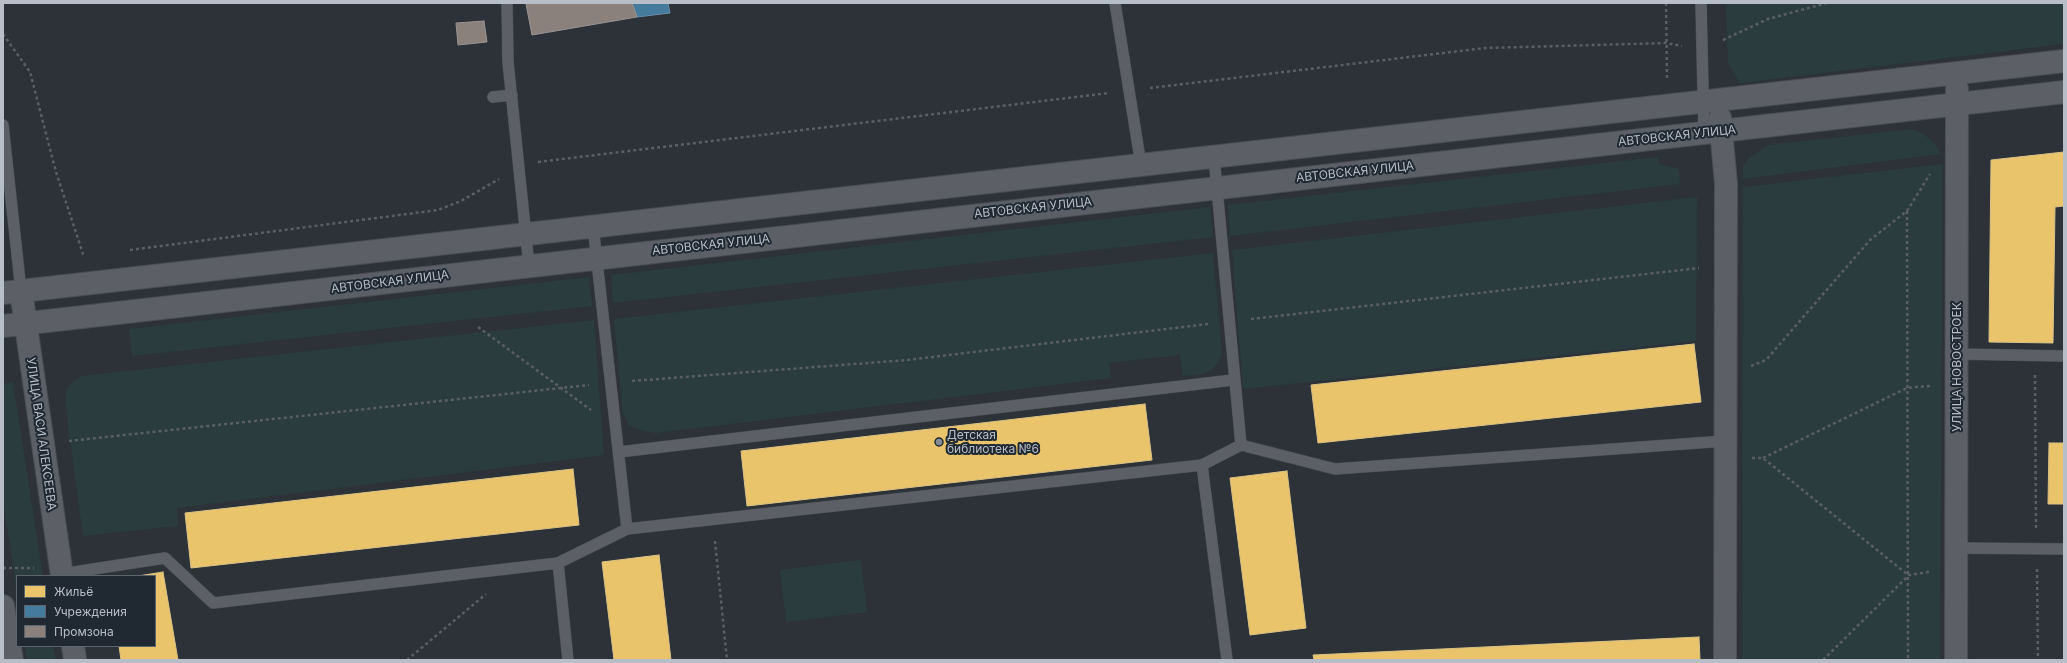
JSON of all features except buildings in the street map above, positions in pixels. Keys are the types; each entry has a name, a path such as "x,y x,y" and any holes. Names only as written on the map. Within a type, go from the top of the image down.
{"street":[{"path":"12,292 2064,61"},
{"name":"УЛИЦА НОВОСТРОЕК","path":"1956,660 1957,73"},
{"name":"АВТОВСКАЯ УЛИЦА","path":"3,326 2064,92"},
{"path":"1711,101 1712,132 1726,184 1725,660"},
{"name":"УЛИЦА ВАСИ АЛЕКСЕЕВА","path":"12,292 25,324 61,575"},
{"path":"3,606 12,660"},
{"path":"73,647 75,660"}],"lane":[{"path":"507,3 508,62 529,266"},
{"path":"1115,3 1141,165"},
{"path":"1701,3 1711,101"},
{"path":"493,97 512,95"},
{"path":"3,125 12,292"},
{"path":"1214,157 1233,380 1241,445"},
{"path":"593,226 627,529"},
{"path":"1957,354 2064,356"},
{"path":"619,452 1233,380"},
{"path":"61,575 165,558 213,603 558,564 627,529 713,518 1202,465 1241,445 1335,469 1725,441"},
{"path":"1202,465 1227,660"},
{"path":"1956,548 2064,549"},
{"path":"558,564 568,660"}],"path":[{"path":"1666,3 1667,82"},
{"path":"1717,43 1733,34 1768,19 1827,3"},
{"path":"3,34 30,72 56,172 83,254 88,258"},
{"path":"127,251 438,210 461,201 519,167 546,159 1485,48 1666,43 1687,48"},
{"path":"1748,366 1754,366 1766,360 1870,240 1907,212 1931,172"},
{"path":"1907,212 1908,660"},
{"path":"63,442 611,382 907,360 1705,268"},
{"path":"478,327 616,428"},
{"path":"2035,355 2036,532"},
{"path":"1749,457 1763,458 1902,390"},
{"path":"1763,458 1908,575"},
{"path":"713,518 728,660"},
{"path":"2037,567 2038,660"},
{"path":"407,660 517,568"},
{"path":"1823,660 1908,575 1935,571"}],"shaded area":[{"path":"1726,3 2064,3 2064,44 1740,83 1728,63"},
{"path":"1912,129 1924,134 1935,144 1941,154 1743,179 1743,167 1749,158 1768,145"},
{"path":"1658,157 1659,164 1679,169 1680,184 1230,236 1228,205"},
{"path":"1943,164 1940,660 1742,660 1743,187"},
{"path":"1697,197 1696,341 1243,389 1232,250"},
{"path":"1210,207 1213,237 613,303 611,275"},
{"path":"1213,253 1222,353 1219,361 1212,370 1203,374 1183,376 1180,355 1109,363 1111,378 656,433 642,431 629,425 623,414 614,319"},
{"path":"589,277 592,306 132,356 129,329"},
{"path":"594,320 604,455 177,508 178,526 83,536 65,403 66,392 71,383 81,376"},
{"path":"13,382 43,575 16,575 16,586 3,501 3,384"},
{"path":"861,560 867,612 786,622 780,570"},
{"path":"25,647 53,647 56,660 27,660"}],"place":[{"name":"Детская библиотека №6","path":"939,442"}]}
